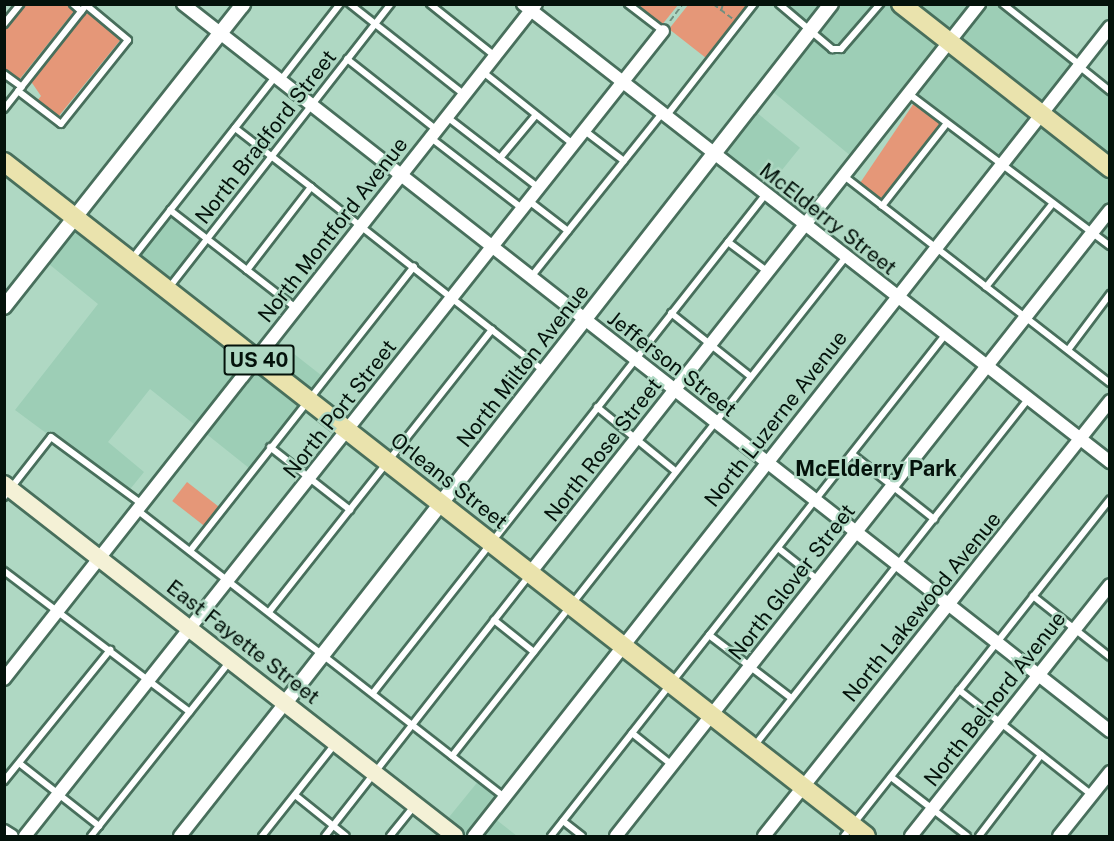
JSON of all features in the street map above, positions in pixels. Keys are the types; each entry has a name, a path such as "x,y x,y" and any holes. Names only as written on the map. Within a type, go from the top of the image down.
{"main road":[{"path":"905,6 1110,168"},
{"name":"Orleans Street","path":"4,162 712,715 803,787 854,833"},
{"name":"East Fayette Street","path":"7,490 99,558 455,837"}],"street":[{"name":"Jefferson Street","path":"183,4 1110,731"},
{"path":"4,308 243,4"},
{"name":"North Milton Avenue","path":"180,837 586,321 831,4"},
{"name":"North Rose Street","path":"530,573 979,4"},
{"name":"North Montford Avenue","path":"4,679 465,95 530,7"},
{"name":"McElderry Street","path":"530,7 804,226 1110,462"},
{"name":"North Luzerne Avenue","path":"474,837 622,645 1110,27"},
{"name":"North Port Street","path":"25,837 663,31"},
{"name":"North Glover Street","path":"616,837 1110,210"},
{"name":"North Lakewood Avenue","path":"764,837 1110,401"},
{"name":"North Belnord Avenue","path":"911,837 1110,585"},
{"path":"1059,837 1110,772"},
{"path":"4,831 12,837"}],"lane":[{"path":"4,24 20,4"},
{"path":"73,4 81,11"},
{"path":"130,260 235,128 340,4"},
{"path":"350,4 465,95"},
{"name":"North Bradford Street","path":"168,290 310,104 391,4"},
{"path":"430,4 495,56"},
{"path":"628,4 663,31"},
{"path":"531,277 754,4"},
{"path":"779,4 832,49 841,49 880,4"},
{"path":"1004,4 1110,91"},
{"path":"4,74 20,89 61,124 128,39 86,5 81,11 20,89 4,109"},
{"path":"347,59 434,134 526,205 568,231"},
{"path":"483,72 574,145"},
{"path":"909,94 1110,246"},
{"path":"500,158 536,115"},
{"path":"447,117 539,188"},
{"path":"882,206 947,123"},
{"path":"235,128 453,296 545,372"},
{"path":"585,131 624,161"},
{"path":"844,176 1110,382"},
{"path":"247,270 311,187"},
{"path":"373,693 765,195"},
{"path":"986,287 1053,203"},
{"path":"170,210 296,308"},
{"path":"728,242 768,273"},
{"path":"452,756 674,470 845,258"},
{"path":"190,551 307,399 414,266"},
{"path":"1068,350 1110,294"},
{"path":"671,313 750,376"},
{"path":"269,612 492,330"},
{"path":"551,837 945,335"},
{"path":"753,748 1028,399"},
{"path":"597,407 674,470"},
{"path":"7,490 51,437 140,507 190,551 504,797"},
{"path":"270,447 350,510"},
{"path":"852,454 934,519"},
{"path":"854,833 891,777 1110,499"},
{"path":"778,548 818,580"},
{"path":"5,572 190,712"},
{"name":"North Rose Street","path":"325,837 530,573"},
{"path":"1033,596 1110,657"},
{"path":"494,620 534,652"},
{"path":"709,635 791,698"},
{"path":"4,781 110,650"},
{"path":"91,837 230,661"},
{"path":"959,690 1092,795"},
{"path":"632,733 672,765"},
{"path":"262,837 336,743"},
{"path":"979,837 1041,755"},
{"path":"19,763 99,826"},
{"path":"891,777 967,837"},
{"path":"295,795 346,837"},
{"path":"390,837 415,805"},
{"path":"563,821 582,837"}],"path":[{"path":"663,31 683,4"},
{"path":"713,4 738,24"},
{"path":"722,11 723,4"}],"shaded area":[{"path":"24,5 68,5 75,10 19,80 5,69 5,30"},
{"path":"632,5 678,5 661,26"},
{"path":"688,5 748,5 706,58 669,29"},
{"path":"777,5 1000,5 1109,91 1109,249 909,94 857,161 767,87 810,31"},
{"path":"86,9 122,38 58,117 37,101 41,96 30,80"},
{"path":"914,103 944,123 889,204 859,184"},
{"path":"751,108 800,148 765,191 716,152"},
{"path":"171,210 206,238 167,288 259,358 275,339 326,379 254,472 150,389 108,442 144,472 127,493 15,410 98,304 44,260 77,217 132,260"},
{"path":"187,482 220,508 205,527 172,501"},
{"path":"480,779 503,797 489,814 517,836 453,836 441,827"}],"district":[{"name":"McElderry Park","path":"876,469"}]}
